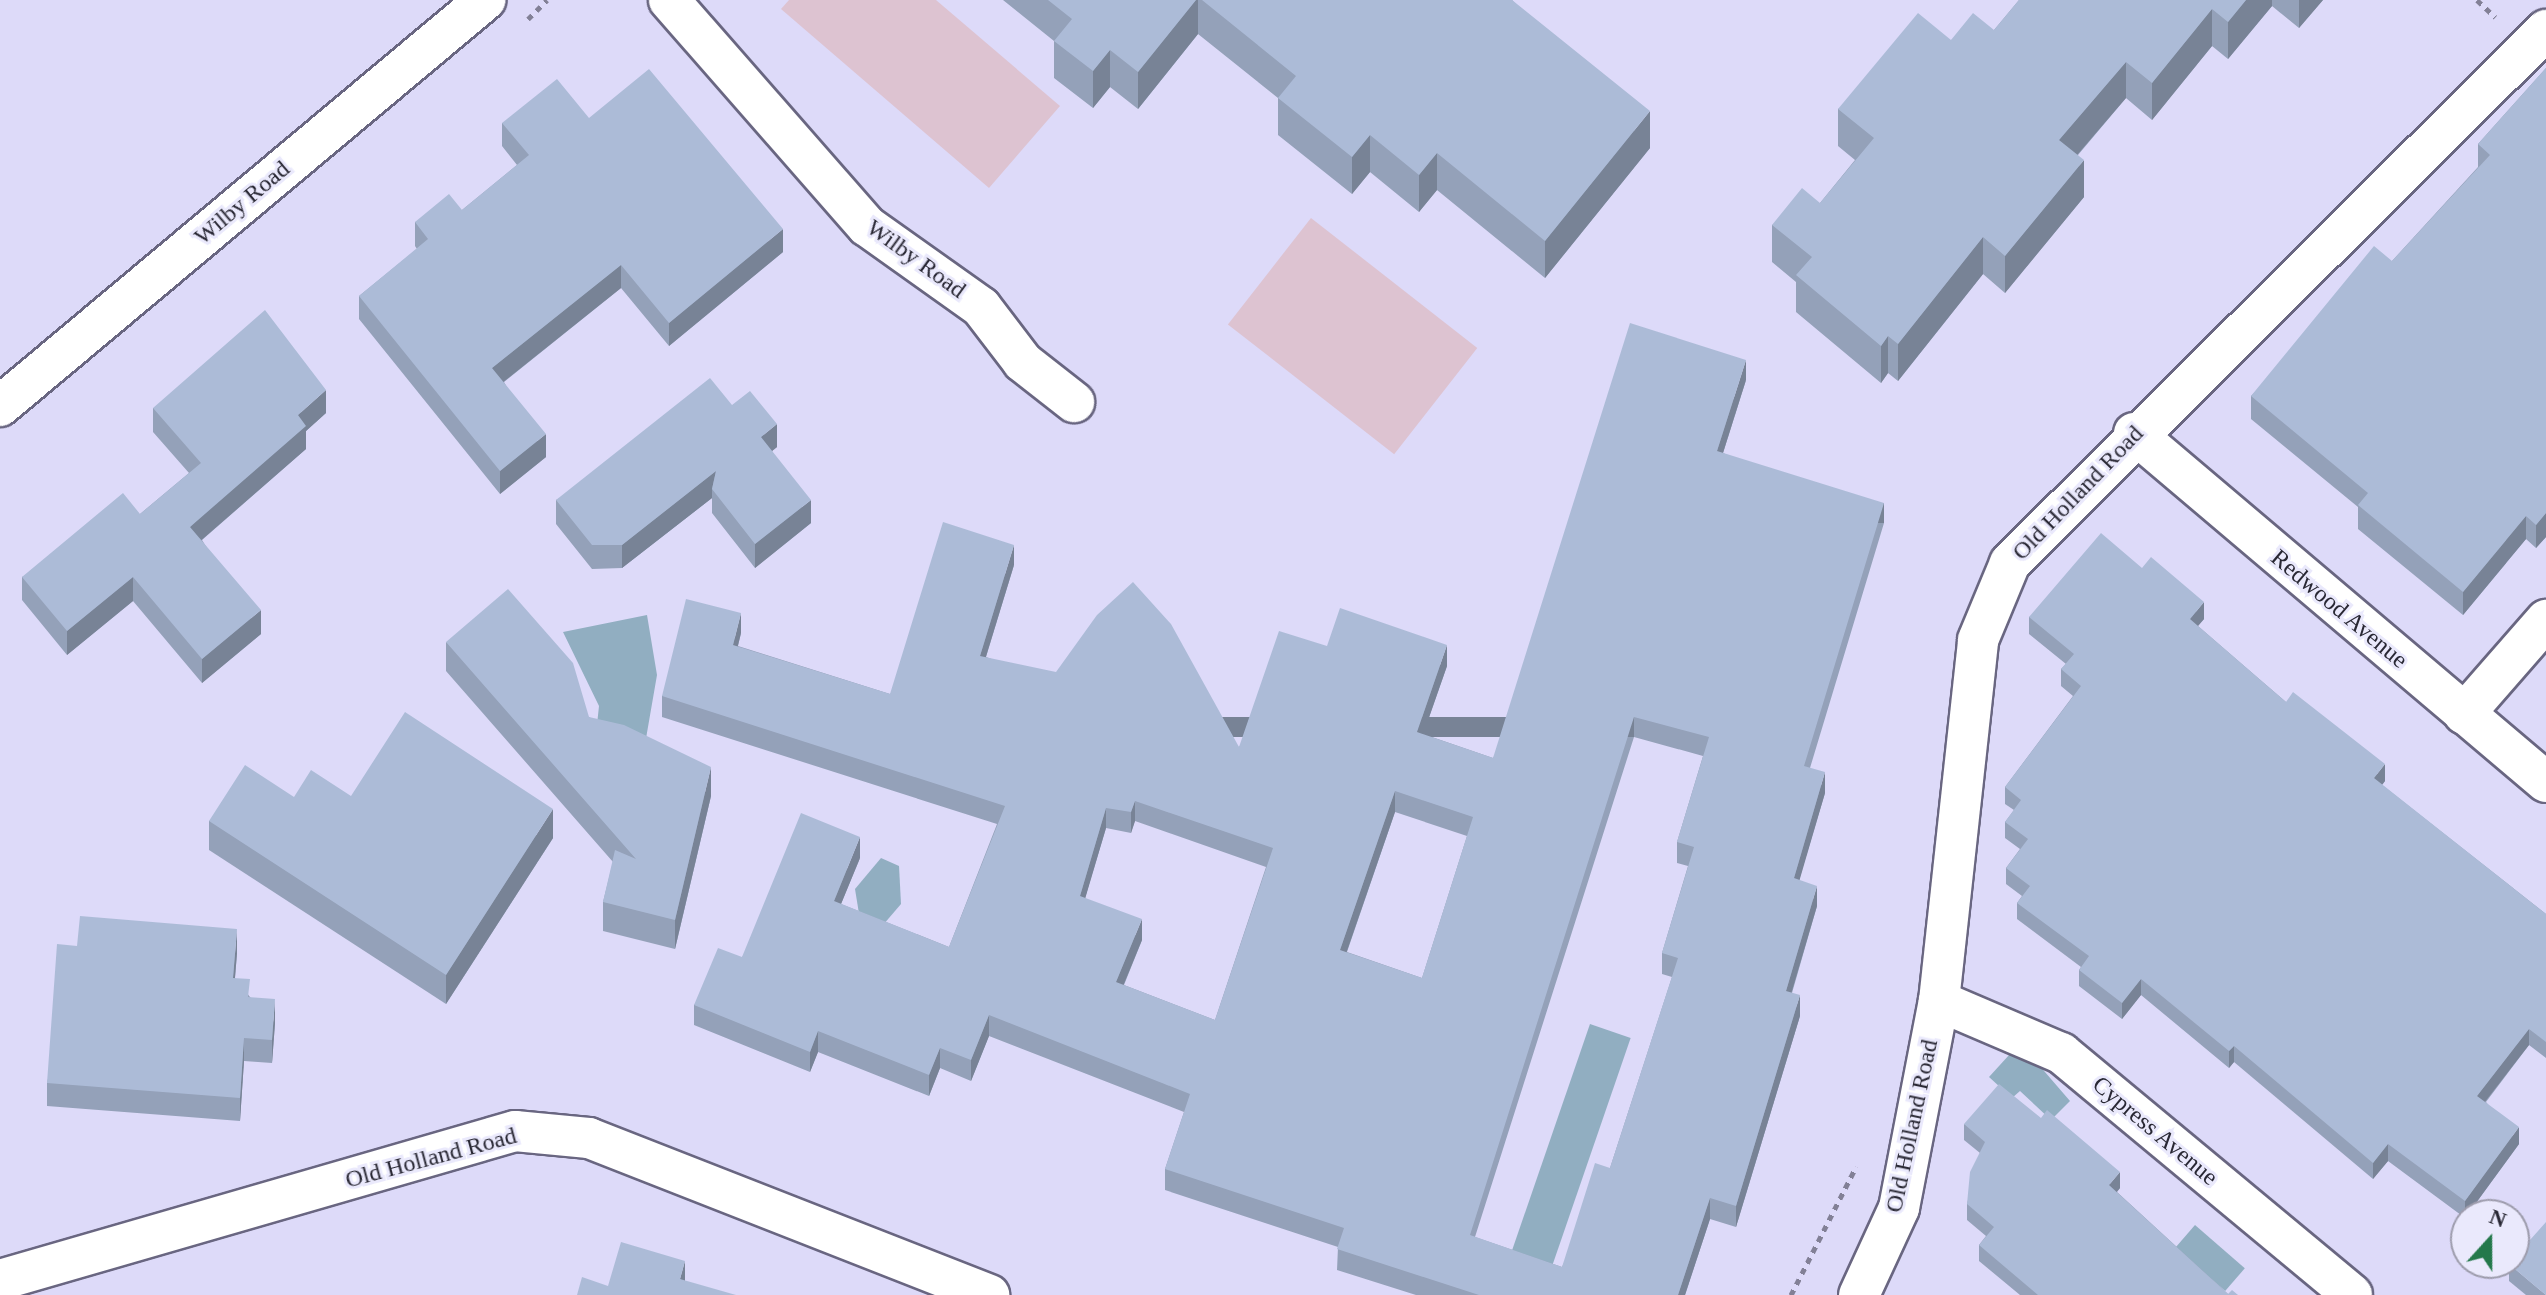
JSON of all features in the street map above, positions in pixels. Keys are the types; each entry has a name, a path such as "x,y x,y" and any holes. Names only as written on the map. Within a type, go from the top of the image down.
{"street":[{"name":"Wilby Road","path":"0,406 485,0"},
{"name":"Wilby Road","path":"669,0 867,226 981,307 1023,362 1074,402"},
{"name":"Old Holland Road","path":"1859,1295 1899,1208 1939,1001 1978,640 2010,563 2134,433 2546,30"},
{"name":"Redwood Avenue","path":"2134,433 2546,782"},
{"path":"2464,714 2546,620"},
{"name":"Cypress Avenue","path":"1939,1001 2061,1053 2352,1295"},
{"name":"Old Holland Road","path":"0,1280 515,1131 589,1138 989,1295"}],"path":[{"path":"1791,1295 1859,1161"}],"shaded area":[{"path":"789,0 936,0 1060,106 989,188 781,9"},
{"path":"1311,218 1477,348 1394,454 1228,324"}],"water":[{"path":"647,615 657,675 644,750 595,743 599,706 563,632"},
{"path":"881,858 899,866 901,904 877,932 861,926 855,889"},
{"path":"1590,1024 1631,1038 1548,1277 1508,1263"},
{"path":"2020,1043 2070,1101 2051,1120 2020,1091 2012,1098 1989,1077"},
{"path":"2195,1225 2245,1268 2225,1291 2175,1248"}],"building":[{"path":"1048,0 1196,0 1138,72 1110,50 1093,71 1054,41 1072,19"},
{"path":"1202,0 1512,0 1650,111 1545,241 1437,153 1419,175 1370,135 1352,157 1278,98 1296,76"},
{"path":"2019,0 2246,0 2228,22 2212,9 2152,83 2126,62 2059,140 2084,160 2005,256 1983,237 1898,344 1888,336 1881,346 1796,275 1812,257 1772,225 1802,188 1820,203 1874,138 1838,109 1918,13 1951,40 1973,13 1994,30"},
{"path":"2546,68 2546,513 2536,525 2526,516 2463,592 2358,505 2368,493 2251,396 2374,246 2392,261 2490,155 2478,144"},
{"path":"649,69 783,229 669,323 621,265 492,368 546,434 500,471 359,296 428,239 415,222 449,194 462,210 529,155 502,123 557,79 589,118"},
{"path":"265,310 326,390 298,415 306,426 190,527 261,610 202,659 133,577 67,631 22,577 123,493 140,514 201,463 153,408"},
{"path":"1630,323 1746,360 1717,451 1884,503 1804,766 1825,772 1794,878 1817,886 1786,991 1800,995 1736,1206 1710,1198 1678,1295 1479,1295 1337,1249 1344,1228 1165,1169 1190,1094 989,1015 971,1060 940,1048 929,1075 818,1031 810,1052 694,1005 718,948 742,957 801,813 860,837 834,901 949,947 1005,806 662,696 686,599 741,613 733,645 890,694 943,522 1014,545 980,656 1056,672 1097,615 1133,582 1171,624 1239,747 1279,631 1327,646 1340,608 1447,645 1417,732 1493,758","holes":["1634,717 1709,737 1677,842 1694,847 1662,953 1678,958 1610,1168 1595,1163 1562,1267 1470,1235","1395,791 1473,817 1422,978 1340,950","1135,801 1273,848 1215,1020 1116,982 1142,919 1080,896 1106,808 1131,812"]},
{"path":"710,378 732,405 750,391 777,424 761,437 811,500 755,544 712,489 716,471 622,545 592,545 556,500"},
{"path":"2101,533 2142,568 2151,557 2204,602 2190,619 2286,702 2293,692 2385,764 2374,778 2546,914 2546,1042 2529,1029 2477,1096 2519,1127 2466,1199 2388,1144 2373,1163 2234,1046 2229,1051 2141,979 2122,1003 2079,970 2089,956 2017,903 2030,886 2006,868 2028,839 2005,822 2021,800 2005,787 2081,686 2061,669 2074,654 2029,617"},
{"path":"508,589 573,663 589,717 624,725 711,767 675,920 603,902 615,850 636,859 446,642"},
{"path":"405,712 553,809 446,975 209,821 245,765 294,797 311,770 351,796"},
{"path":"80,916 237,929 233,978 250,979 248,997 275,999 272,1040 244,1038 240,1098 47,1083 57,944 77,946"},
{"path":"1999,1084 2041,1118 2047,1110 2120,1172 2109,1185 2228,1294 2232,1290 2238,1295 2038,1295 1979,1245 1994,1227 1967,1204 1970,1172 1985,1142 1964,1124"},
{"path":"2546,1222 2546,1295 2527,1279 2530,1279 2530,1240"},
{"path":"621,1242 685,1261 680,1279 736,1295 577,1295 582,1277 608,1286"}]}
